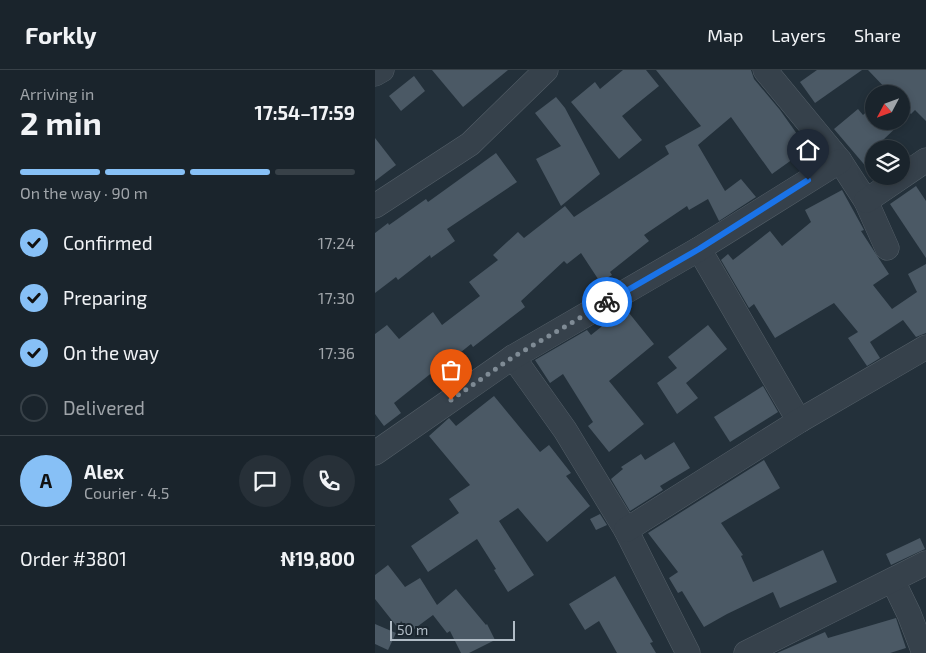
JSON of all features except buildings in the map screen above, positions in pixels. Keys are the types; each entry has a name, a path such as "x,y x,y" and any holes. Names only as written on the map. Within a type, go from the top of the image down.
{"street":[{"path":"375,74 382,70"},
{"path":"375,206 470,144 546,70"},
{"path":"765,70 839,161 866,201 887,248"},
{"path":"866,201 926,160"},
{"path":"375,453 513,357 699,249 839,161"},
{"path":"699,249 799,421"},
{"path":"626,530 799,421 926,347"},
{"path":"513,357 565,430 626,530 688,653"},
{"path":"746,653 926,563"},
{"path":"893,580 924,653"}],"way so far":[{"path":"451,400 513,357 607,302"}],"route":[{"path":"607,302 699,249 808,180"}]}
